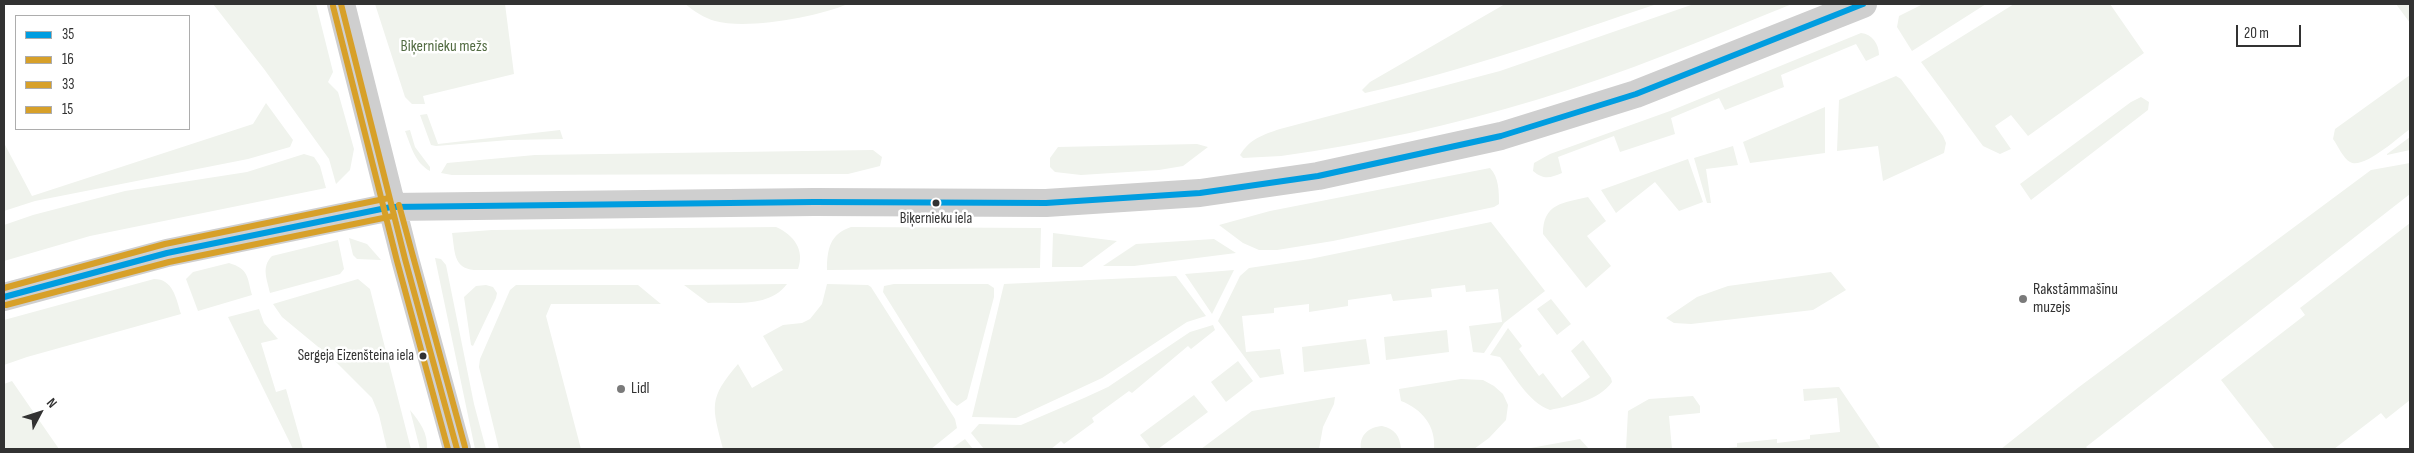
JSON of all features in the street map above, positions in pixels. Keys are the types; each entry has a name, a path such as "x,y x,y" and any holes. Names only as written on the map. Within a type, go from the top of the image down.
{"street":[{"path":"341,4 391,207 457,449"},
{"path":"4,297 167,253 391,207 804,202 1046,203 1200,193 1318,176 1501,136 1636,94 1863,4"}],"green space":[{"path":"213,4 316,4 333,72 328,82 338,92 354,149 350,170 336,184 329,159 264,69"},
{"name":"Biķernieku mežs","path":"375,4 505,4 514,74 423,96 425,104 412,104 405,97"},
{"path":"685,4 848,4 835,9 782,21 745,24 711,20"},
{"path":"1505,4 1657,4 1439,74 1365,93 1362,90 1370,82"},
{"path":"1694,4 1792,4 1633,67 1569,90 1505,109 1442,126 1345,146 1281,156 1243,158 1240,155 1257,138 1280,129 1500,71"},
{"path":"1923,4 1986,4 1912,51 1897,27 1899,16"},
{"path":"2014,4 2110,4 2144,53 2028,136 2011,115 1995,126 2011,149 2000,154 1983,146 1921,62"},
{"path":"2396,4 2410,4 2410,23"},
{"path":"1861,33 1868,35 1874,40 1878,47 1879,55 1866,61 1856,44 1781,75 1784,87 1725,110 1719,98 1671,118 1675,134 1620,152 1614,136 1558,157 1562,173 1547,177 1540,176 1533,171 1534,163 1550,154 1670,111"},
{"path":"2410,75 2410,129 2372,157 2356,163 2347,160 2333,139 2335,129"},
{"path":"1896,76 1901,79 1943,136 1946,143 1944,153 1883,181 1878,146 1837,151 1839,100"},
{"path":"2141,97 2149,102 2148,110 2031,200 2020,184 2131,102"},
{"path":"266,103 293,140 290,147 248,159 35,201 4,211 4,143 32,196 253,124"},
{"path":"1825,107 1825,153 1750,163 1743,142"},
{"path":"427,114 438,144 560,130 563,139 509,140 436,146 431,145 420,115"},
{"path":"410,130 415,147 430,167 430,171 425,168 414,154 405,131"},
{"path":"2410,137 2410,150 2387,155 2387,154"},
{"path":"1197,144 1208,147 1183,166 1159,170 1081,175 1055,172 1050,167 1050,158 1058,147"},
{"path":"1733,146 1738,165 1706,169 1711,203 1707,203 1694,158"},
{"path":"873,150 882,157 880,166 848,174 452,175 441,173 447,163 535,155"},
{"path":"304,154 314,157 320,166 326,188 90,236 4,261 4,225 33,215 125,191 247,172"},
{"path":"1688,159 1703,202 1679,211 1655,182 1616,213 1601,190"},
{"path":"2410,163 2410,194 2086,447 2088,449 2001,449 2079,387 2371,170"},
{"path":"1490,168 1497,180 1499,190 1499,204 1494,207 1333,241 1277,250 1259,250 1243,243 1219,225 1270,211"},
{"path":"1588,197 1606,221 1587,236 1611,266 1586,288 1543,234 1544,224 1551,210 1563,203"},
{"path":"1491,222 1545,291 1504,323 1484,353 1473,352 1469,326 1502,322 1498,289 1466,292 1465,285 1431,289 1432,297 1393,301 1391,294 1348,300 1348,306 1309,312 1309,304 1274,308 1274,313 1242,316 1246,352 1280,349 1284,374 1260,378 1218,321 1240,276 1249,268 1310,259"},
{"path":"2410,223 2410,400 2386,419 2381,413 2334,449 2275,449 2221,380 2305,315 2300,308"},
{"path":"776,227 788,234 799,249 800,262 798,269 474,270 462,266 456,258 452,233 492,230"},
{"path":"851,227 1041,228 1040,268 827,270 831,243 838,234"},
{"path":"1053,233 1117,241 1082,267 1052,267"},
{"path":"349,238 367,244 381,260 357,259 353,255"},
{"path":"1214,239 1236,253 1134,266 1103,266 1136,244"},
{"path":"338,240 344,269 340,274 270,293 266,269 272,256"},
{"path":"435,258 441,259 446,265 474,404 486,449 475,449"},
{"path":"229,263 236,265 244,271 252,295 198,311 186,279 193,272"},
{"path":"1234,270 1212,314 1185,274"},
{"path":"1831,272 1846,290 1813,310 1691,324 1674,323 1666,318 1697,297 1728,286"},
{"path":"1176,276 1206,316 1187,322 1102,378 1016,418 972,417 1004,284"},
{"path":"154,279 166,282 170,286 181,314 4,365 4,320"},
{"path":"358,279 370,289 411,449 387,449 379,415 372,398 334,360 282,317 273,304"},
{"path":"787,284 780,292 771,297 751,302 729,303 708,303 684,285"},
{"path":"827,284 868,285 871,287 955,419 957,428 931,449 723,449 715,412 715,403 721,386 738,364 752,388 783,370 763,336 783,325 802,323 810,319 822,304"},
{"path":"894,284 988,284 994,288 994,297 967,399 957,406 951,401 883,292 884,286"},
{"path":"486,285 493,287 497,293 496,298 473,346 471,345 464,297 476,286"},
{"path":"516,285 638,285 661,304 551,304 546,316 581,449 499,449 479,367 480,359 510,290"},
{"path":"1551,299 1571,324 1557,335 1537,309"},
{"path":"259,309 264,323 278,339 261,343 276,392 286,389 303,449 293,449 228,317"},
{"path":"1213,325 1215,330 1191,349 1188,346 1132,393 1129,391 1092,418 1094,422 1064,444 1061,441 1051,449 984,449 971,433 979,424 1021,425 1084,398 1108,387 1190,332"},
{"path":"1508,328 1522,346 1519,349 1539,376 1543,373 1562,398 1590,377 1571,351 1583,340 1612,382 1600,394 1584,401 1550,410 1542,406 1522,387 1500,357 1490,355"},
{"path":"1447,330 1449,352 1386,360 1384,337"},
{"path":"1366,339 1370,364 1304,372 1302,347"},
{"path":"1238,361 1253,381 1226,402 1211,382"},
{"path":"1461,379 1483,380 1503,394 1508,405 1506,420 1489,438 1474,449 1434,449 1433,433 1426,419 1409,404 1401,401 1399,389"},
{"path":"12,381 59,449 4,449 4,384"},
{"path":"1839,387 1881,449 1719,449 1737,447 1737,443 1777,439 1777,443 1810,439 1810,435 1840,432 1837,398 1804,401 1803,389"},
{"path":"1194,395 1208,412 1158,449 1151,449 1140,435"},
{"path":"1693,396 1700,406 1700,413 1669,416 1672,449 1626,449 1628,411 1649,399"},
{"path":"1335,397 1334,404 1323,427 1319,449 1201,449 1252,411"},
{"path":"410,410 423,428 427,449 420,449"},
{"path":"1382,426 1396,434 1401,449 1361,449 1363,436 1369,430"},
{"path":"965,439 973,449 951,449"},
{"path":"1580,439 1589,449 1525,449"}],"transit line":[{"name":"15","path":"341,4 405,259 457,449"},
{"name":"35","path":"4,297 167,253 391,207 814,202 1046,203 1200,193 1318,176 1501,136 1636,94 1863,4"},
{"name":"16","path":"333,6 397,261 448,449"},
{"name":"33","path":"4,288 165,244 389,198"},
{"name":"33","path":"399,205 465,447"},
{"name":"16","path":"6,305 169,262 393,216"}],"place":[{"name":"Biķernieku iela","path":"936,203"},
{"name":"Rakstāmmašīnu muzejs","path":"2023,299"},
{"name":"Sergeja Eizenšteina iela","path":"423,356"},
{"name":"Lidl","path":"621,389"}]}
